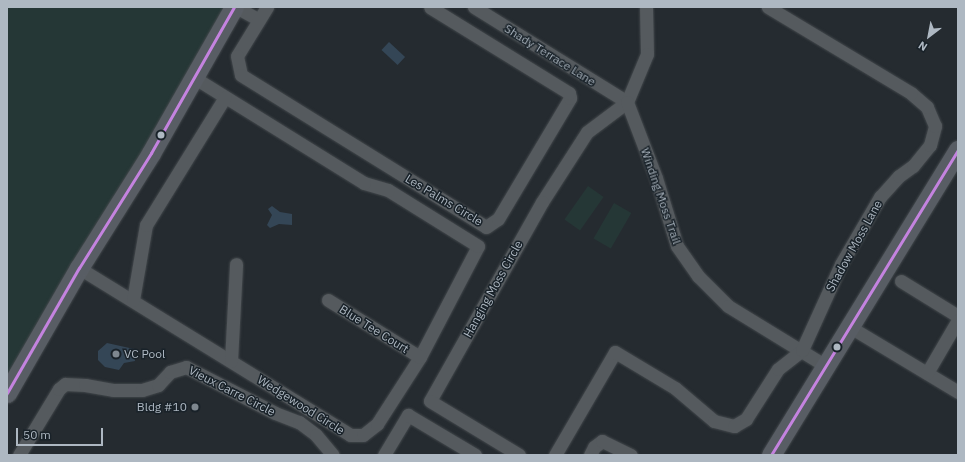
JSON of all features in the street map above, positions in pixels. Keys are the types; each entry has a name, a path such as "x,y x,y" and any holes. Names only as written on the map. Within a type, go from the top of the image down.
{"street":[{"path":"7,393 79,268 151,153 192,77 235,7 259,20"},
{"name":"Les Palms Circle","path":"267,7 237,56 241,75 486,227 498,219 570,98 569,93 430,7"},
{"name":"Shady Terrace Lane","path":"474,7 627,102"},
{"path":"627,102 646,54 646,7"},
{"name":"Shadow Moss Lane","path":"768,7 911,93 927,107 935,126 930,145 913,166 899,176 880,197 841,264 802,350"},
{"path":"192,77 364,183 388,190 478,246"},
{"path":"133,300 146,225 225,97"},
{"name":"Winding Moss Trail","path":"627,102 656,178 677,246 698,276 728,306 826,366"},
{"name":"Hanging Moss Circle","path":"519,455 430,401 542,202 587,132 627,102"},
{"path":"771,455 958,150"},
{"name":"Wedgewood Circle","path":"79,268 350,435 363,435 377,424 420,357 478,246 486,227"},
{"path":"231,361 236,264"},
{"path":"901,281 956,312 927,373"},
{"name":"Blue Tee Court","path":"328,300 420,357"},
{"path":"850,327 958,392"},
{"path":"555,455 615,352 675,388 714,421 734,426 746,419 778,369 802,350"},
{"name":"Vieux Carre Circle","path":"19,455 59,389 65,384 85,384 113,390 142,390 158,385 170,372 186,367 274,413 299,422 316,435 333,455"},
{"path":"384,455 408,415 476,455"},
{"path":"590,455 594,447 602,441 631,455"}],"shaded area":[{"path":"7,7 229,7 7,379"},
{"path":"588,186 604,197 580,230 564,220"},
{"path":"614,203 631,213 611,249 594,239"}],"water":[{"path":"389,42 405,57 398,65 381,50"},
{"path":"272,206 280,212 292,214 292,225 279,224 270,228 267,225 272,215 268,209"},
{"name":"VC Pool","path":"107,343 134,349 135,361 124,363 119,370 105,367 98,360 98,351"}],"transit line":[{"path":"7,393 79,268 151,153 234,7"},
{"path":"771,455 958,150"}],"place":[{"name":"VC Pool","path":"116,354"},
{"name":"Bldg #10","path":"195,407"}]}
